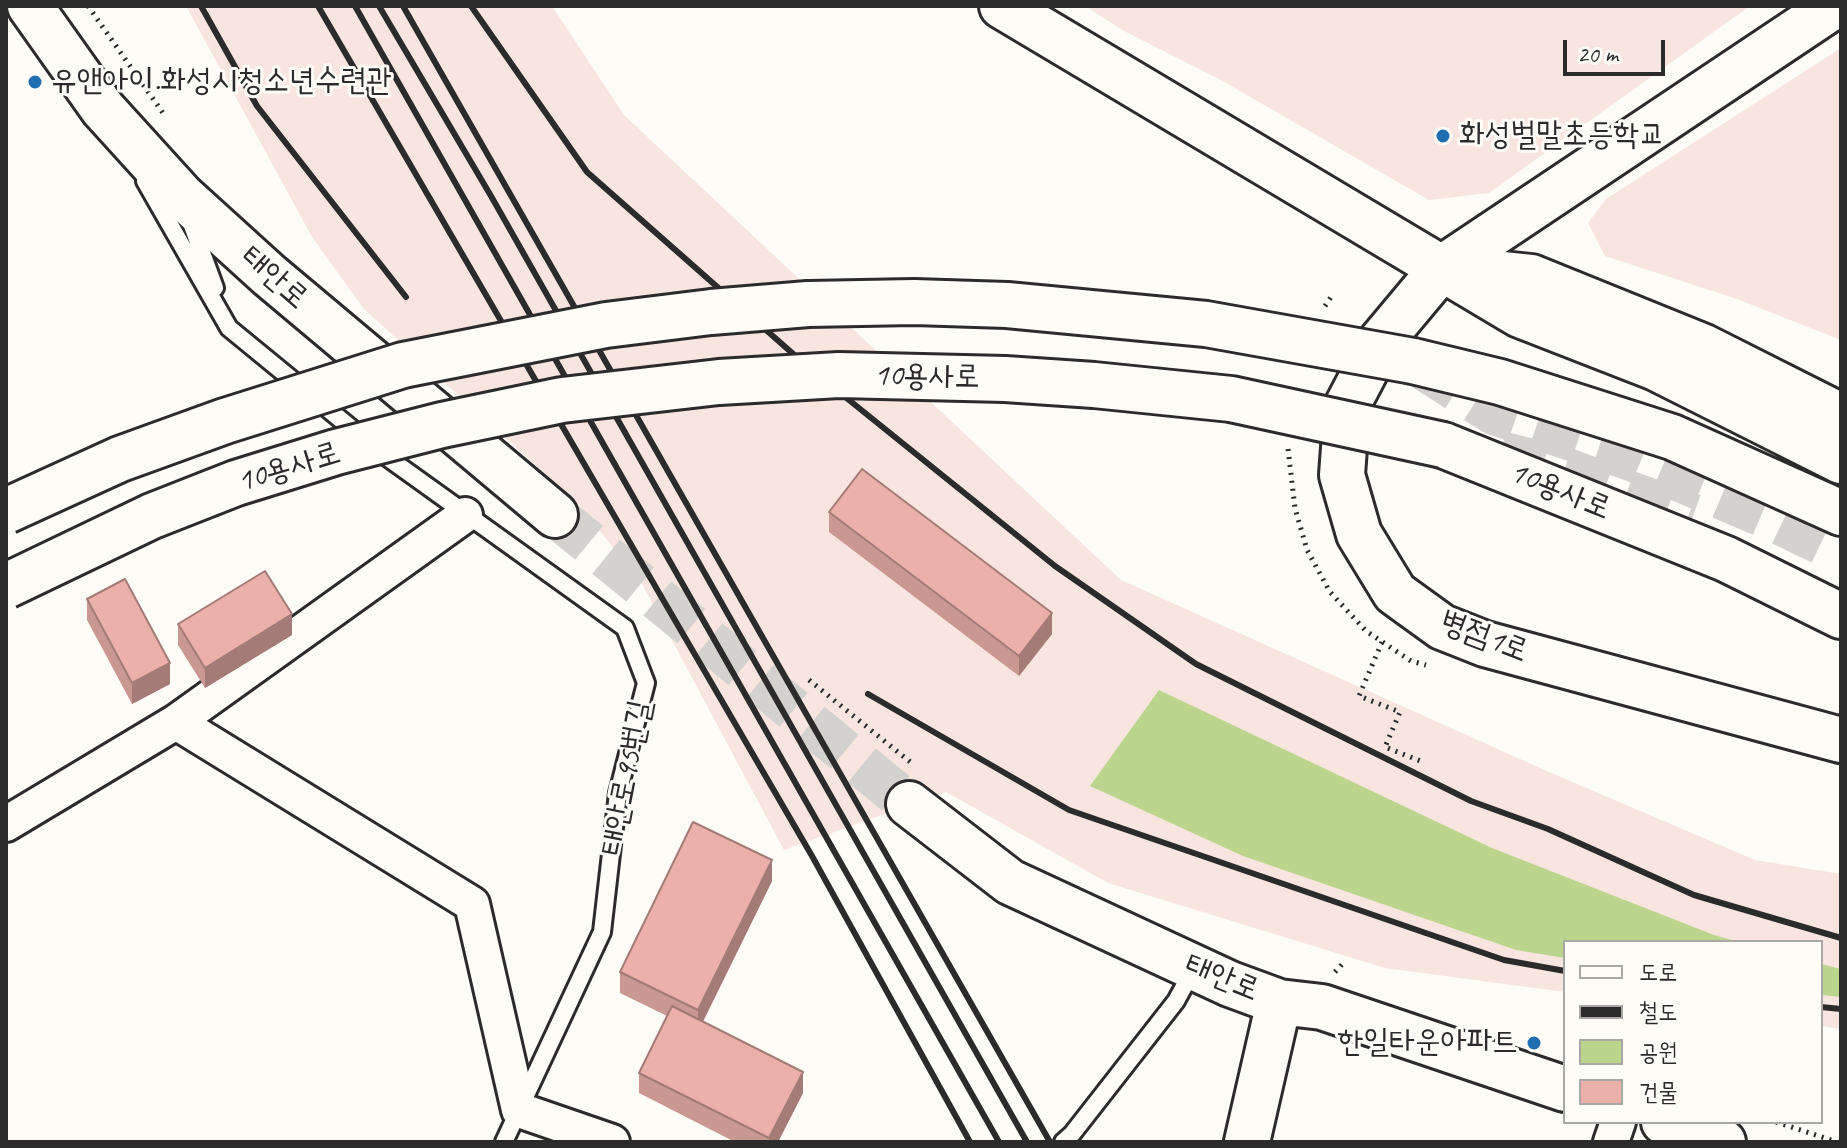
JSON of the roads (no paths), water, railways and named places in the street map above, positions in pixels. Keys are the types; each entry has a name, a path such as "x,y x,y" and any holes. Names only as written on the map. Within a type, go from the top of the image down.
{"street":[{"name":"태안로","path":"30,6 103,109 182,196 269,275 555,515"},
{"path":"1002,6 1520,315 1656,368 1841,461"},
{"name":"병점1로","path":"1834,6 1442,268 1381,341 1347,406 1342,475 1359,534 1395,593 1442,627 1485,644 1841,740"},
{"path":"1442,268 1531,277 1704,347 1841,416"},
{"name":"10용사로","path":"6,511 120,459 225,421 403,365 606,325 711,312 808,304 914,302 1007,305 1206,324 1413,361 1500,382 1672,437 1841,513"},
{"name":"10용사로","path":"6,586 152,516 236,483 336,452 442,425 562,400 719,382 886,375 1094,385 1231,399 1443,445 1711,553 1841,616"},
{"path":"6,824 176,722 465,515"},
{"path":"176,722 472,904 519,1110 612,1142"},
{"name":"태안로","path":"915,787 1010,882 1194,968 1279,1002 1322,1007 1563,1088"},
{"path":"1247,1142 1279,1002"},
{"path":"1670,1124 1723,1142"}],"lane":[{"path":"103,109 229,328"},
{"path":"182,196 229,328"},
{"name":"태안로95번길","path":"229,328 384,455 625,628 646,683 618,793 602,932 504,1142"},
{"path":"1063,1142 1176,1001 1194,968"}],"tunnel":[{"path":"1420,366 1494,413 1631,459 1841,552"},
{"path":"1501,453 1567,470 1693,516"},
{"path":"555,515 909,804"}],"railway":[{"path":"201,6 257,106 406,297"},
{"path":"318,6 812,856 970,1142"},
{"path":"355,6 999,1142"},
{"path":"379,6 491,196 1027,1142"},
{"path":"403,6 1050,1142"},
{"path":"471,6 587,172 808,367 1055,566 1196,664 1471,801 1548,829 1694,895 1841,938"},
{"path":"868,694 1069,810 1504,960 1563,971"},
{"path":"1823,1007 1841,1009"}],"place":[{"name":"유앤아이.화성시청소년수련관","path":"35,82"},
{"name":"화성벌말초등학교","path":"1443,136"},
{"name":"한일타운아파트","path":"1534,1043"}]}
